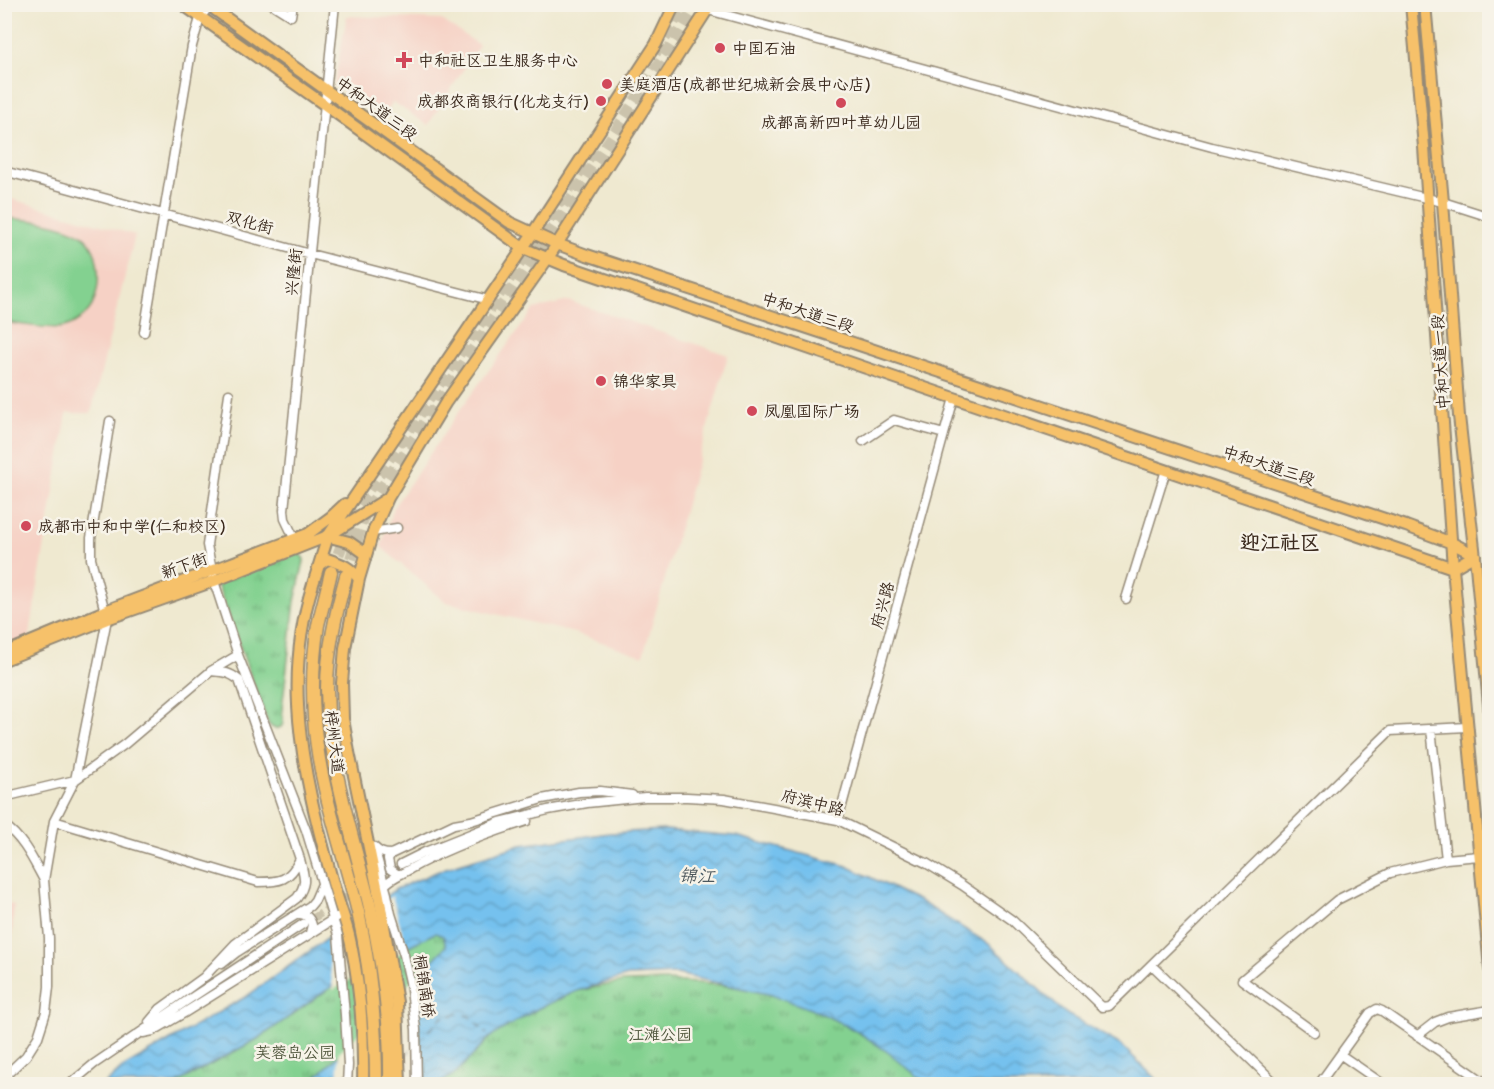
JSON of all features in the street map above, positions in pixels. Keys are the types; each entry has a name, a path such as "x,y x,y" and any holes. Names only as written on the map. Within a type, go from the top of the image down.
{"highway":[{"name":"梓州大道","path":"331,572 318,627 313,684 314,716 325,791 358,912 364,947 373,1010 376,1084"},
{"name":"梓州大道","path":"345,576 329,647 327,688 329,722 343,798 380,896"},
{"path":"380,896 377,939 386,1005 390,1084"}],"main road":[{"name":"中和大道三段","path":"182,4 523,248 1453,568"},
{"path":"363,1084 359,1006 351,945 341,918 301,744 298,704 300,647 307,608 319,565 328,536 523,248 656,44 675,4"},
{"name":"中和大道一段","path":"1411,4 1424,147 1453,568 1490,969"},
{"name":"中和大道一段","path":"1425,4 1459,416 1475,555 1484,588 1490,716"},
{"name":"中和大道三段","path":"208,5 509,222 557,244 1395,522 1452,543 1475,555"},
{"path":"380,896 349,752 343,718 342,683 345,648 358,579 373,532 388,498 446,402 548,258 709,7"},
{"name":"新下街","path":"213,576 308,534 331,517 362,487"},
{"name":"新下街","path":"4,652 328,536 388,498"},
{"path":"308,534 328,536 349,542 366,554"},
{"path":"1453,568 1475,555"},
{"path":"319,565 327,559 352,570 358,579"},
{"name":"新下街","path":"4,660 106,615"},
{"name":"桐锦南桥","path":"380,896 397,1002 400,1084"}],"street":[{"path":"272,4 291,16 292,4"},
{"name":"兴隆街","path":"295,540 285,519 284,510 335,4"},
{"path":"695,4 1212,147 1443,202 1490,217"},
{"path":"144,332 192,46 200,18 208,5"},
{"name":"双化街","path":"4,171 489,300"},
{"path":"229,394 207,545 213,576 238,655 306,830 322,883 341,918 338,934 345,1015 347,1084"},
{"name":"府兴路","path":"838,820 954,398"},
{"path":"862,441 894,420 944,434"},
{"path":"4,1077 26,1056 38,1037 46,1012 49,987 49,938 44,880 54,821 75,780 106,615 91,559 91,538 110,422"},
{"path":"1126,599 1167,470"},
{"path":"373,532 397,528"},
{"path":"4,797 75,780 125,744 211,672 238,655"},
{"path":"204,976 235,944 297,898 305,881 300,859 239,680 232,674 211,672"},
{"path":"1273,1081 1152,965 1390,731 1467,727"},
{"path":"1431,729 1446,859"},
{"path":"367,836 379,852 391,854 454,824 542,799 579,792 600,791 645,797"},
{"name":"府滨中路","path":"401,864 500,822 548,810 645,797 687,796 724,799 838,820 926,863 1012,920 1102,1007 1114,1003 1152,965"},
{"path":"380,896 392,879 449,849 500,829 565,812 645,797"},
{"path":"54,821 258,882 283,880 290,875 300,859"},
{"path":"4,825 12,830 23,843 44,880"},
{"path":"374,847 380,896"},
{"path":"391,854 388,859 390,869 401,874"},
{"path":"139,1033 160,1009 204,976 237,952 310,906 322,883 326,856"},
{"path":"1314,1032 1242,980 1337,900 1390,873 1446,859 1479,856"},
{"name":"桐锦南桥","path":"380,896 391,914 406,961 416,1029 417,1084"},
{"path":"299,914 304,914 310,919 312,925 310,933"},
{"path":"139,1033 153,1031 310,933 341,918"},
{"path":"70,1084 94,1064 139,1033 303,924"},
{"path":"1319,1084 1370,1013 1377,1009 1487,1084"},
{"path":"1417,1036 1436,1022 1448,1017 1490,1010"},
{"path":"1341,1055 1383,1084"}],"shaded area":[{"name":"中和社区卫生服务中心","path":"347,16 442,20 479,45 428,125 393,102 382,117 334,85"},
{"name":"成都市中和中学(仁和校区)","path":"5,197 135,235 91,413 67,413 29,639 5,648"},
{"path":"569,301 728,355 643,656 575,633 446,602 381,547 394,507 462,407 534,309"},
{"path":"4,903 14,905 5,1046"}],"green space":[{"path":"4,218 53,224 80,234 87,240 96,255 98,284 92,305 78,321 59,328 5,322"},
{"path":"293,553 299,553 304,561 295,601 282,708 283,724 275,728 268,723 217,584"},
{"name":"芙蓉岛公园","path":"435,933 443,935 446,946 397,1002 308,1084 175,1084 259,1038 327,990 372,964"},
{"name":"江滩公园","path":"668,981 732,986 799,1004 837,1021 872,1041 927,1084 437,1084 454,1075 490,1037 502,1028 577,991 623,982"}],"water":[{"name":"锦江","path":"665,830 736,836 847,866 921,902 989,944 1065,1013 1121,1045 1161,1084 927,1084 889,1053 858,1032 821,1013 772,995 677,974 628,976 577,991 539,1008 490,1037 454,1075 437,1084 308,1084 397,1003 446,946 443,936 435,933 372,964 327,990 259,1038 175,1084 105,1084 122,1068 247,996 396,889 446,868 521,845 610,833"}],"pier":[{"path":"392,896 407,950 333,990 327,942"},
{"path":"413,978 420,1084 337,1084 339,1052 395,1000"}],"ferry route":[{"path":"419,1041 442,1017 456,1014 469,1016 487,1034"},
{"path":"405,1056 412,1048"}],"tunnel":[{"path":"655,53 683,4"},
{"path":"346,576 364,515 540,248 696,4"},
{"path":"332,571 356,508 596,146"},
{"path":"304,924 357,891"}],"place":[{"name":"中国石油","path":"720,48"},
{"name":"中和社区卫生服务中心","path":"404,60"},
{"name":"美庭酒店(成都世纪城新会展中心店)","path":"607,84"},
{"name":"成都农商银行(化龙支行)","path":"601,101"},
{"name":"成都高新四叶草幼儿园","path":"841,103"},
{"name":"锦华家具","path":"601,381"},
{"name":"凤凰国际广场","path":"752,411"},
{"name":"成都市中和中学(仁和校区)","path":"26,526"}],"district":[{"name":"迎江社区","path":"1280,542"}]}
